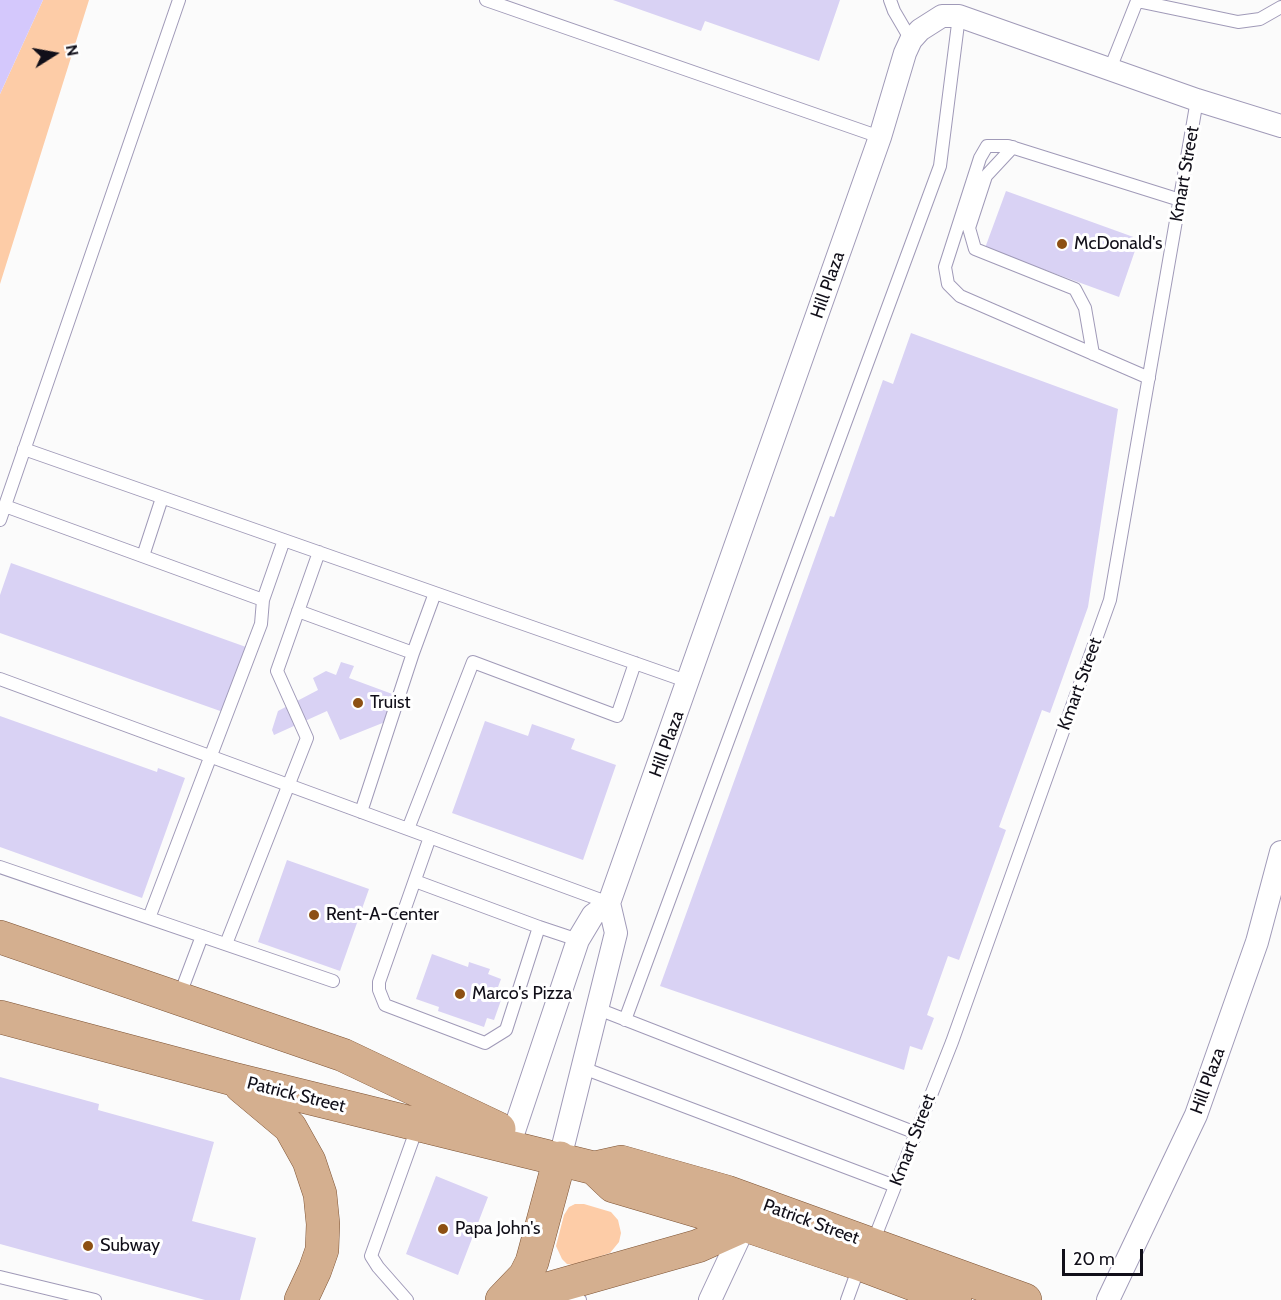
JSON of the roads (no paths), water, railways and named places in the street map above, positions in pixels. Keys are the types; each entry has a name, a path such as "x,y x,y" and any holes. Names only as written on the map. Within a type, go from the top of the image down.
{"main road":[{"path":"0,937 343,1055 511,1141"},
{"name":"Patrick Street","path":"0,1017 174,1064 418,1124 511,1141 594,1168 613,1186 745,1225 866,1254 1025,1300"},
{"path":"233,1079 290,1127 309,1161 320,1194 323,1224 322,1250 301,1300"},
{"path":"502,1300 525,1276 532,1262 560,1158"},
{"name":"Patrick Street","path":"594,1168 621,1161 727,1191 866,1254 913,1293 955,1300"},
{"path":"508,1300 698,1246 745,1225"}],"street":[{"path":"911,40 920,30 948,11 1197,100 1281,126"},
{"name":"Hill Plaza","path":"511,1141 578,940 593,915 609,903 880,137 911,40"},
{"name":"Hill Plaza","path":"1108,1300 1196,1115 1257,942 1281,852"},
{"path":"560,1158 616,933 609,903"},
{"path":"710,1300 745,1225"}],"lane":[{"path":"0,520 178,0"},
{"path":"486,0 880,137"},
{"path":"890,0 894,12 911,40"},
{"path":"1110,69 1136,0 1238,22 1260,19 1281,7"},
{"path":"625,1020 940,166 948,11"},
{"name":"Kmart Street","path":"848,1300 896,1186 952,1042 1110,600 1197,100"},
{"path":"1149,378 960,296 948,284 945,267 980,158 987,146 1013,147 1180,200"},
{"path":"1013,147 986,176 969,228 975,249 1075,289 1085,308 1093,354"},
{"path":"24,449 689,682"},
{"path":"142,556 162,498"},
{"path":"5,506 263,600"},
{"path":"149,918 261,624 263,600 284,540"},
{"path":"226,944 307,738 278,670 318,552"},
{"path":"361,812 412,653 435,593"},
{"path":"298,611 412,653"},
{"path":"408,829 473,662 617,716 635,663"},
{"path":"0,679 609,903"},
{"path":"430,837 379,982 379,990 385,1005 485,1043 506,1030 539,927"},
{"path":"0,867 333,981"},
{"path":"415,881 578,940"},
{"path":"178,998 202,936"},
{"path":"598,1009 916,1133"},
{"path":"583,1068 896,1186"},
{"path":"407,1300 378,1267 372,1256 418,1124"},
{"path":"0,1277 95,1300"},
{"path":"0,1285 14,1281"},
{"path":"547,1289 580,1300"}],"place":[{"name":"McDonald's","path":"1062,244"},
{"name":"Truist","path":"358,703"},
{"name":"Rent-A-Center","path":"314,915"},
{"name":"Marco's Pizza","path":"460,994"},
{"name":"Papa John's","path":"443,1229"},
{"name":"Subway","path":"88,1246"}]}
